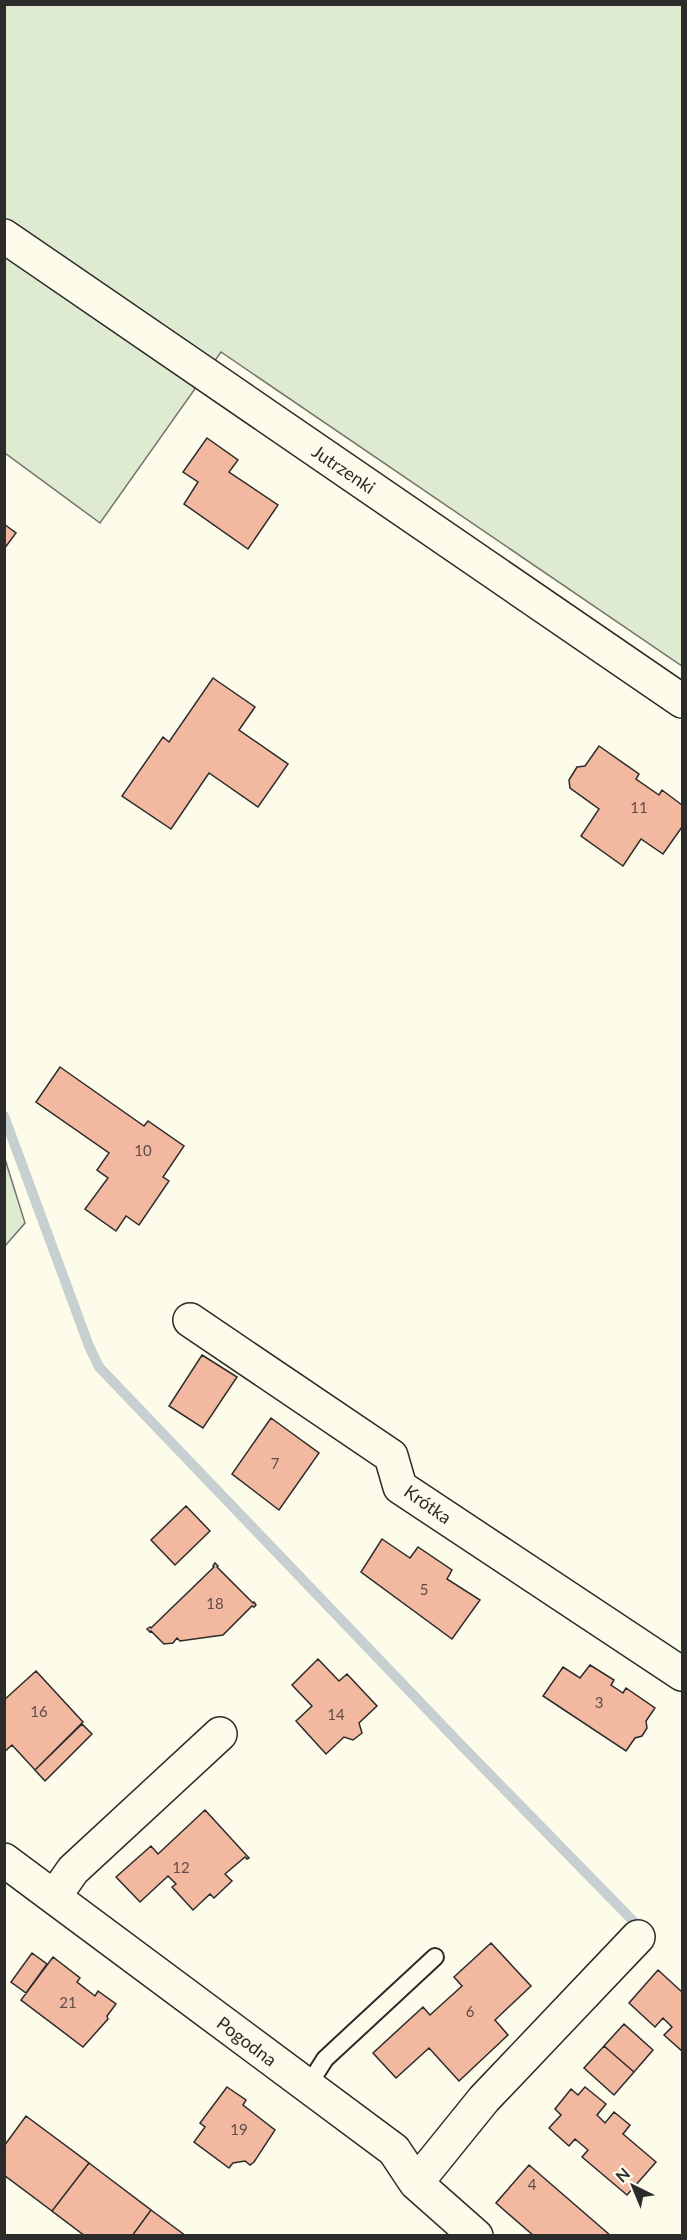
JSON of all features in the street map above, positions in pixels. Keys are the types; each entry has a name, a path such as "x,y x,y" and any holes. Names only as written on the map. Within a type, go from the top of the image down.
{"street":[{"name":"Jutrzenki","path":"4,236 682,701"},
{"name":"Krótka","path":"190,1320 391,1456 400,1487 682,1674"},
{"path":"54,1897 73,1870 220,1734"},
{"name":"Pogodna","path":"4,1860 394,2150 416,2183 476,2235"},
{"path":"416,2183 484,2099 638,1937"}],"lane":[{"path":"308,2086 326,2059 435,1957"}],"green space":[{"path":"5,5 682,5 682,666 221,352 100,523 5,453"},
{"path":"5,1159 25,1223 4,1246"}],"building":[{"path":"207,438 238,460 229,472 278,505 248,549 184,504 198,482 183,472"},
{"path":"4,524 16,533 4,549"},
{"path":"213,678 255,707 239,730 288,764 258,807 209,773 171,829 122,796 163,737 169,742"},
{"path":"599,746 639,774 636,779 659,795 662,790 682,805 682,827 663,854 641,839 623,866 581,836 599,809 570,788 569,780 577,767 585,766"},
{"path":"60,1067 144,1126 148,1121 184,1146 163,1177 169,1181 139,1225 126,1216 116,1231 85,1209 108,1178 97,1170 109,1153 36,1102"},
{"path":"202,1355 237,1377 203,1428 169,1406"},
{"path":"271,1418 319,1453 279,1510 232,1474"},
{"path":"186,1506 210,1531 175,1565 151,1540"},
{"path":"382,1539 410,1558 418,1547 452,1570 447,1579 480,1600 452,1639 361,1572"},
{"path":"215,1563 256,1605 252,1606 223,1635 180,1641 177,1638 173,1643 164,1644 147,1629 151,1628 214,1567"},
{"path":"318,1659 339,1681 347,1674 377,1706 359,1723 362,1733 353,1740 344,1737 326,1754 296,1721 312,1706 292,1685"},
{"path":"590,1665 614,1680 611,1685 623,1693 626,1688 655,1708 646,1721 647,1728 642,1736 635,1738 626,1751 543,1696 563,1667 580,1678"},
{"path":"36,1671 83,1722 35,1770 12,1745 4,1752 4,1700"},
{"path":"82,1724 92,1734 45,1781 35,1770"},
{"path":"205,1810 249,1858 245,1857 225,1874 232,1881 214,1898 210,1894 193,1910 172,1887 176,1884 168,1876 140,1902 116,1877 151,1846 158,1854"},
{"path":"491,1943 531,1986 495,2020 508,2035 459,2081 429,2048 396,2078 373,2053 423,2007 430,2015 462,1986 454,1977"},
{"path":"32,1953 47,1964 26,1993 11,1982"},
{"path":"53,1957 80,1978 77,1982 95,1996 98,1991 116,2004 107,2016 108,2019 83,2047 21,2000"},
{"path":"658,1970 682,1992 682,2051 664,2035 672,2027 663,2018 655,2027 629,2003"},
{"path":"624,2024 653,2050 634,2072 604,2046"},
{"path":"604,2046 634,2072 614,2095 584,2068"},
{"path":"227,2087 246,2100 243,2105 275,2130 250,2165 245,2161 233,2163 229,2168 194,2142 205,2127 200,2123"},
{"path":"585,2087 606,2104 597,2115 605,2123 614,2112 630,2125 623,2134 656,2162 627,2195 582,2157 588,2150 575,2139 569,2146 549,2128 561,2115 555,2109 571,2089 578,2095"},
{"path":"26,2116 89,2163 52,2211 4,2175 4,2146"},
{"path":"89,2163 151,2210 132,2236 85,2236 52,2211"},
{"path":"529,2165 611,2236 534,2236 496,2203"},
{"path":"151,2210 186,2236 132,2236"}],"waterway":[{"path":"4,1116 89,1346 99,1367 639,1927"}]}
